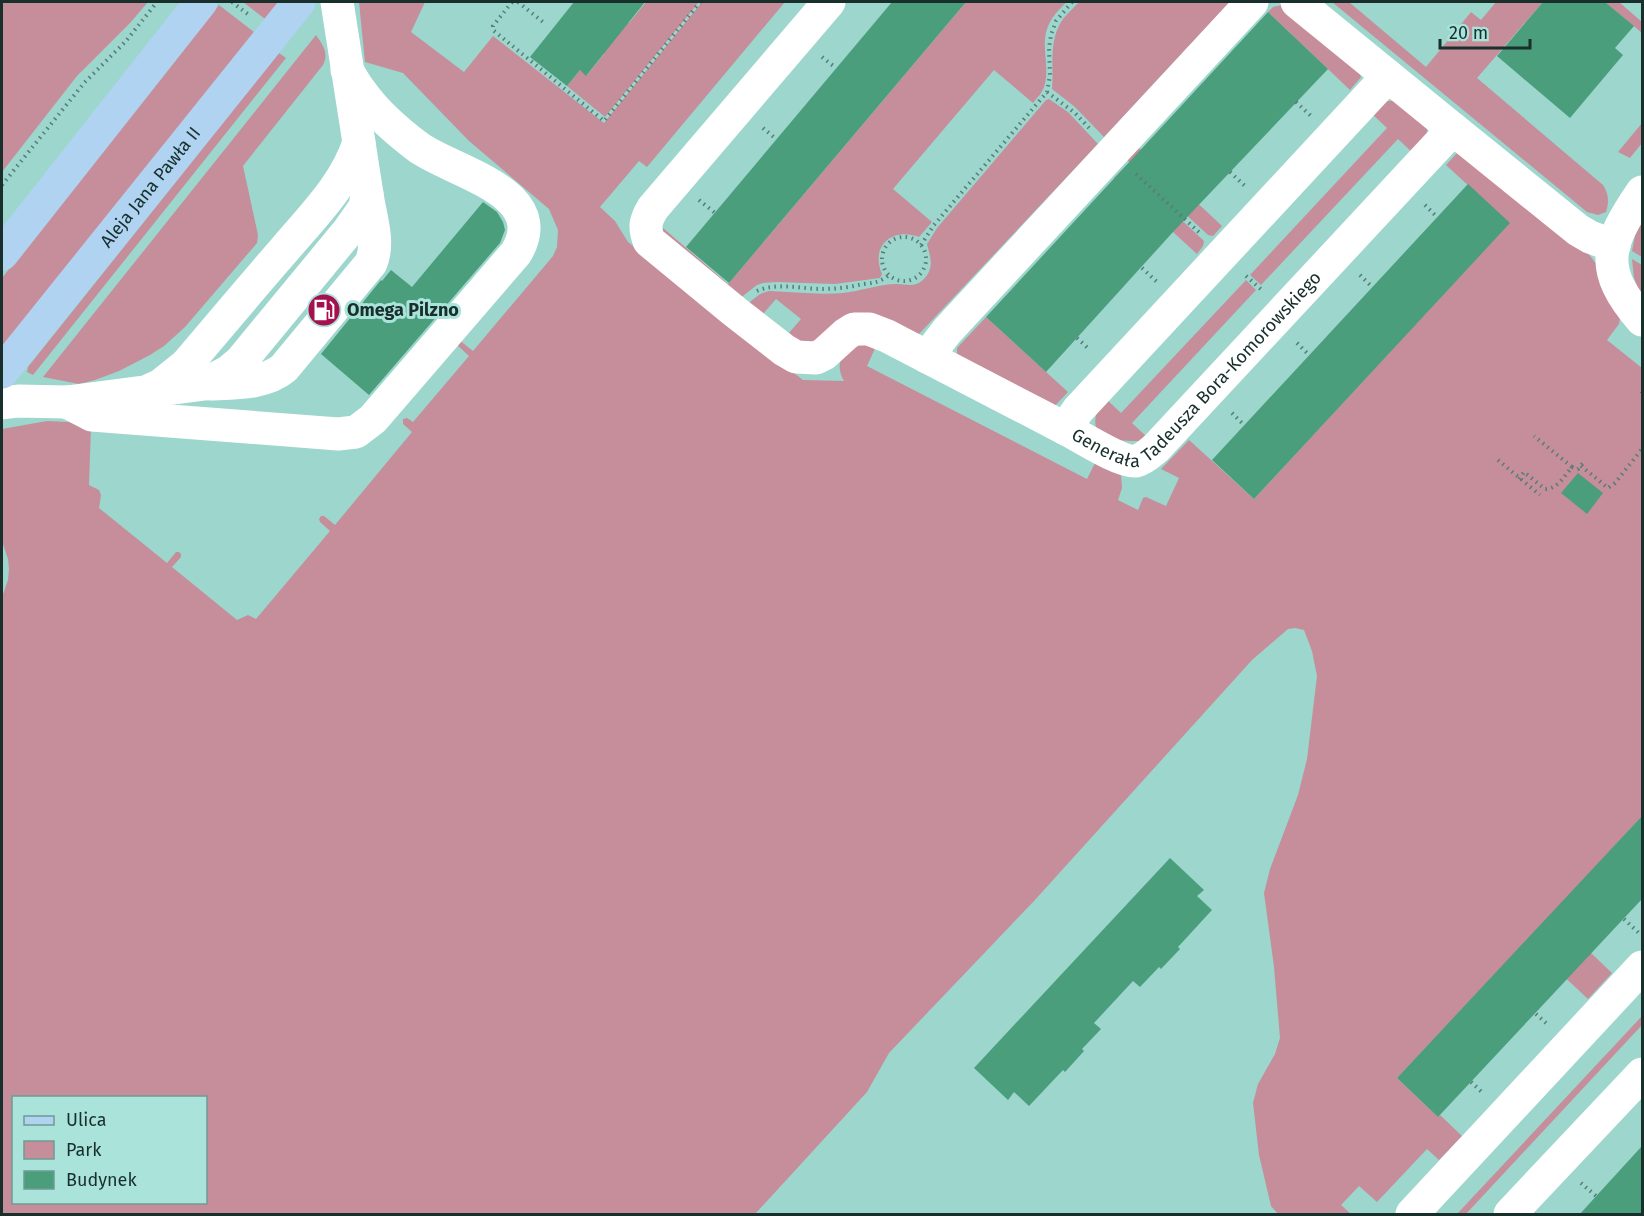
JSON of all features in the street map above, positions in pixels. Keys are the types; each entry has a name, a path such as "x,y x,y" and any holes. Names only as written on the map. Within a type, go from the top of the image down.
{"main road":[{"path":"2,254 201,2"},
{"name":"Aleja Jana Pawła II","path":"2,372 299,2"}],"street":[{"path":"2,403 67,402 266,378 275,376 284,368 371,263 375,255 337,2"},
{"path":"829,2 653,208 646,218 645,226 649,241 734,311 796,357 816,358 854,329 869,329 1066,429"},
{"path":"927,357 947,331 1252,2"},
{"path":"1297,2 1578,230 1614,246"},
{"path":"67,402 92,415 338,434 356,432 373,419 516,253 522,244 525,232 517,208 506,195 479,177 439,160 406,138 381,115 362,93 347,70"},
{"name":"Generała Tadeusza Bora-Komorowskiego","path":"1388,76 1078,410 1066,429 1121,458 1135,461 1146,457 1453,129"},
{"path":"142,393 161,385 186,365 337,185 347,171 359,142"},
{"path":"206,385 193,381 205,373 218,359 335,220 360,185 367,194"},
{"path":"1642,192 1622,224 1611,256 1612,269 1620,290 1628,304 1642,320"},
{"path":"1412,1215 1642,967"},
{"path":"1510,1215 1642,1074"}],"path":[{"path":"2,185 67,103 126,41 157,2"},
{"path":"512,2 493,26 493,30 603,121 700,2"},
{"path":"518,2 543,22"},
{"path":"921,245 934,225 1047,92 1050,75 1051,35 1056,21 1072,2"},
{"path":"1047,92 1075,113 1113,153"},
{"path":"902,238 909,238 921,245 925,251 926,266 917,278 903,281 889,276 882,256 889,244 902,238"},
{"path":"734,311 749,296 765,287 822,289 849,287 883,281 889,276"},
{"path":"1534,436 1576,469 1582,464 1608,488 1615,483 1642,449"},
{"path":"1498,460 1540,495"},
{"path":"1520,478 1524,472 1548,490 1558,484 1572,466"},
{"path":"1624,919 1642,937"}],"green space":[{"path":"2,2 148,2 77,76 2,172"},
{"path":"243,2 279,2 265,19"},
{"path":"359,2 425,2 411,32 464,72 493,36 604,123 702,2 785,2 647,167 639,161 600,207 615,221 628,242 803,380 844,381 840,363 848,346 877,344 867,366 1087,479 1097,459 1121,474 1122,488 1118,500 1138,510 1143,498 1146,497 1166,506 1179,478 1161,469 1189,440 1254,499 1509,223 1446,165 1457,153 1587,252 1601,270 1620,318 1619,324 1607,340 1642,368 1642,816 1551,915 1612,973 1588,999 1526,941 1397,1078 1438,1117 1440,1115 1462,1136 1439,1160 1427,1149 1377,1202 1359,1186 1341,1205 1351,1214 1278,1214 1271,1206 1259,1155 1253,1103 1258,1084 1275,1054 1280,1038 1274,967 1264,893 1270,869 1298,795 1307,759 1317,676 1312,651 1304,630 1288,629 1252,660 1034,901 889,1053 867,1092 755,1214 2,1214 2,597 9,569 2,541 2,429 47,421 87,423 91,426 89,485 99,490 101,495 99,508 167,563 176,552 179,552 181,557 172,567 237,620 248,615 256,619 330,531 320,522 321,516 335,525 412,432 403,424 403,419 407,418 413,422 469,356 456,344 459,340 473,351 553,256 557,247 558,230 549,209 469,141 403,73 365,62"},
{"path":"646,2 699,2 605,117 567,86 580,70 587,75 604,54 598,49 622,18 629,23"},
{"path":"966,2 1067,2 1059,9 1046,32 1046,79 1042,91 1033,103 994,70 893,189 932,222 919,237 900,235 886,241 879,255 882,274 880,278 835,284 763,283 739,299 662,234 663,228 728,284"},
{"path":"1079,2 1230,2 1104,137 1075,107 1052,89 1055,36 1063,19"},
{"path":"1332,2 1349,2 1426,67 1471,12 1481,20 1496,2 1543,2 1477,78 1603,185 1608,198 1606,212 1598,215 1587,212"},
{"path":"1605,2 1619,2 1642,22 1642,33"},
{"path":"219,5 254,32 2,348 2,278"},
{"path":"1282,5 1359,69 1361,77 1350,90 1268,12 1273,7"},
{"path":"316,35 325,53 323,65 243,166 258,235 257,243 185,327 150,355 119,371 79,384 43,377"},
{"path":"279,53 286,58 33,375 27,372 28,367"},
{"path":"1049,99 1068,112 1098,144 920,333 799,344 789,333 801,319 776,299 763,314 746,305 760,294 769,291 843,293 888,285 913,285 920,282 930,271 931,262 927,244 937,228"},
{"path":"1397,101 1427,126 1427,138 1415,155 1398,139 1261,285 1250,275 1387,128 1370,112 1383,102"},
{"path":"1642,123 1642,143 1630,158 1618,152"},
{"path":"1139,148 1222,226 1213,236 1208,235 1127,160"},
{"path":"1125,167 1204,241 1197,254 1114,178"},
{"path":"1642,221 1642,257 1632,251 1635,236"},
{"path":"1632,259 1642,265 1642,298 1634,278"},
{"path":"1246,280 1256,290 1132,423 1149,439 1146,441 1122,440 1103,435 1097,430 1095,422 1097,411 1104,397 1121,413"},
{"path":"986,317 1068,392 1051,410 957,356 957,348"},
{"path":"1642,1016 1642,1025 1466,1214 1457,1214"}],"building":[{"path":"574,2 645,2 586,76 580,70 567,86 530,57"},
{"path":"892,2 966,2 729,283 686,247"},
{"path":"1543,2 1605,2 1634,26 1615,48 1623,55 1570,118 1497,56"},
{"path":"1268,12 1328,69 1173,232 1046,372 986,317"},
{"path":"1468,184 1510,223 1254,499 1212,460"},
{"path":"483,202 497,212 503,222 505,230 500,243 369,395 321,354 391,270 412,287"},
{"path":"1578,473 1603,493 1587,514 1561,493"},
{"path":"1642,816 1642,899 1438,1117 1397,1078"},
{"path":"1170,858 1204,890 1197,896 1212,910 1161,969 1159,967 1140,987 1133,981 1094,1023 1101,1029 1082,1049 1084,1051 1029,1106 1014,1092 1008,1100 974,1068"},
{"path":"1642,1146 1642,1215 1579,1215 1599,1193"}],"place":[{"name":"Omega Pilzno","path":"324,310"}]}
